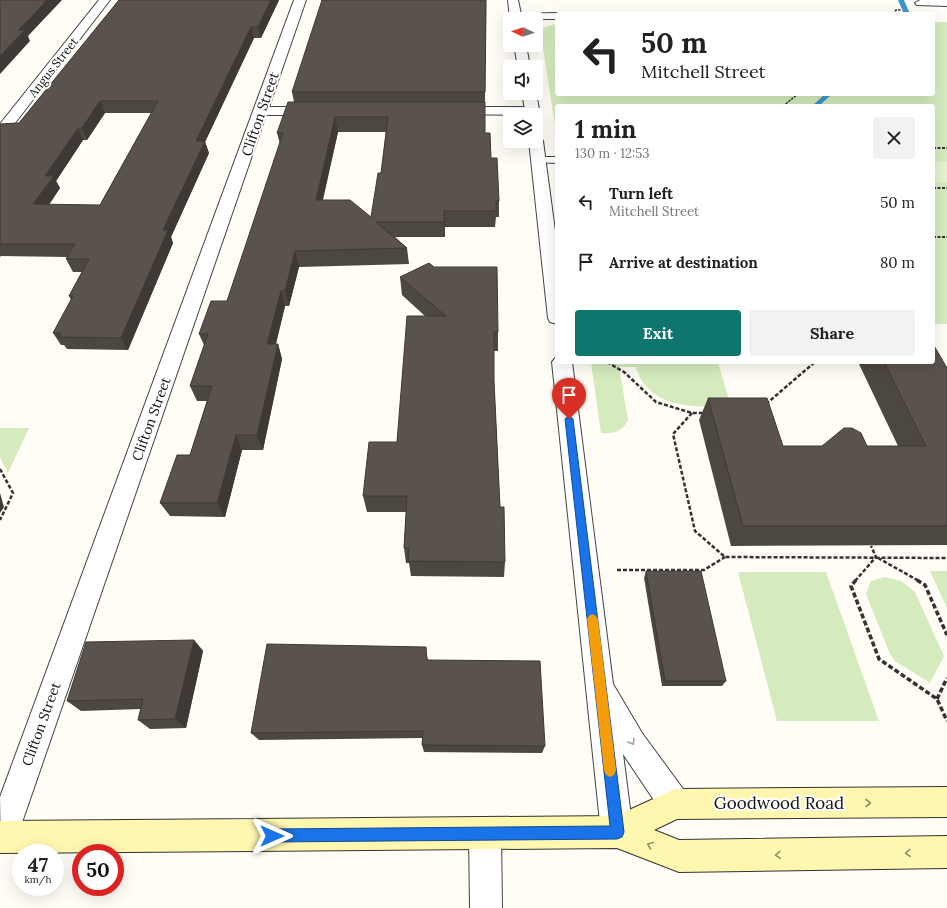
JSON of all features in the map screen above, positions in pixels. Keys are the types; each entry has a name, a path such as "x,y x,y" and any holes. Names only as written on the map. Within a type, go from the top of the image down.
{"main road":[{"name":"Goodwood Road","path":"617,832 675,804 947,802"},
{"name":"Goodwood Road","path":"0,837 617,832 679,856 947,852"}],"street":[{"name":"Angus Street","path":"0,134 105,0"},
{"name":"Clifton Street","path":"0,837 262,110 300,0"},
{"path":"513,0 515,12"},
{"path":"921,3 947,2"},
{"path":"543,17 555,16"},
{"path":"262,110 330,111"},
{"path":"441,111 503,112"},
{"path":"537,148 555,300"},
{"path":"562,364 617,832"},
{"path":"600,684 632,743 675,804"},
{"path":"485,834 486,908"}],"lane":[{"path":"538,160 555,160"}],"path":[{"path":"786,104 796,96"},
{"path":"935,148 947,148"},
{"path":"935,188 947,188"},
{"path":"935,237 947,237"},
{"path":"610,364 624,372 656,402 692,413 708,413"},
{"path":"762,408 813,364"},
{"path":"692,413 672,434 695,531 725,557"},
{"path":"0,469 13,493 0,520"},
{"path":"871,546 876,557 925,585 947,636"},
{"path":"617,570 704,570 725,557 947,558"},
{"path":"876,557 851,586 879,659 937,699 947,721"},
{"path":"937,699 947,678"}],"green space":[{"path":"935,22 947,22 947,324 935,324 935,104 555,104 555,125 543,48 543,28 555,24 555,96 935,96"},
{"path":"935,162 947,162 947,182 935,182"},
{"path":"591,364 719,364 731,407 684,405 673,402 662,398 644,384 635,367 619,367 628,420 620,430 610,433 601,433"},
{"path":"0,428 29,428 8,473 0,458"},
{"path":"930,571 947,571 947,608"},
{"path":"738,572 826,572 879,721 777,721"},
{"path":"885,577 901,581 915,592 944,656 930,683 895,661 890,654 866,594 871,581"}],"building":[{"path":"0,0 47,0 18,30 25,30 0,56"},
{"path":"119,0 271,0 258,27 251,27 196,141 205,141 163,230 168,230 121,338 59,337 61,333 53,333 73,296 69,296 89,259 66,259 75,244 0,244 0,124 19,123","holes":["100,101 158,101 100,205 33,204 54,176 45,176 78,128 82,128"]},
{"path":"322,0 486,0 485,92 292,92"},
{"path":"288,102 485,102 485,133 490,133 491,158 497,158 499,201 496,201 496,211 444,211 444,222 376,222 407,248 295,251 285,291 281,291 267,344 278,344 257,435 236,435 217,503 160,503 177,455 190,455 212,386 190,386 208,334 199,334 211,301 227,301 283,133 277,133","holes":["335,117 388,117 381,173 378,173 371,217 350,200 316,200"]},
{"path":"429,263 434,267 497,267 498,332 494,332 494,381 500,507 504,507 505,562 408,561 409,548 404,548 407,496 363,496 369,442 397,442 407,316 446,316 400,277"},
{"path":"935,347 947,368 947,526 743,526 708,398 767,398 783,446 822,446 844,428 852,428 861,433 867,446 926,446 885,364 935,364"},
{"path":"646,571 701,571 726,681 665,681"},
{"path":"194,640 175,719 138,720 143,699 67,701 86,642"},
{"path":"267,644 426,647 427,660 540,661 545,746 422,745 423,731 251,733"}],"waterway":[{"path":"901,0 906,12"},
{"path":"817,104 827,96"}],"slow traffic":[{"path":"592,619 610,770"}],"route":[{"path":"272,836 617,832 569,419"}]}
